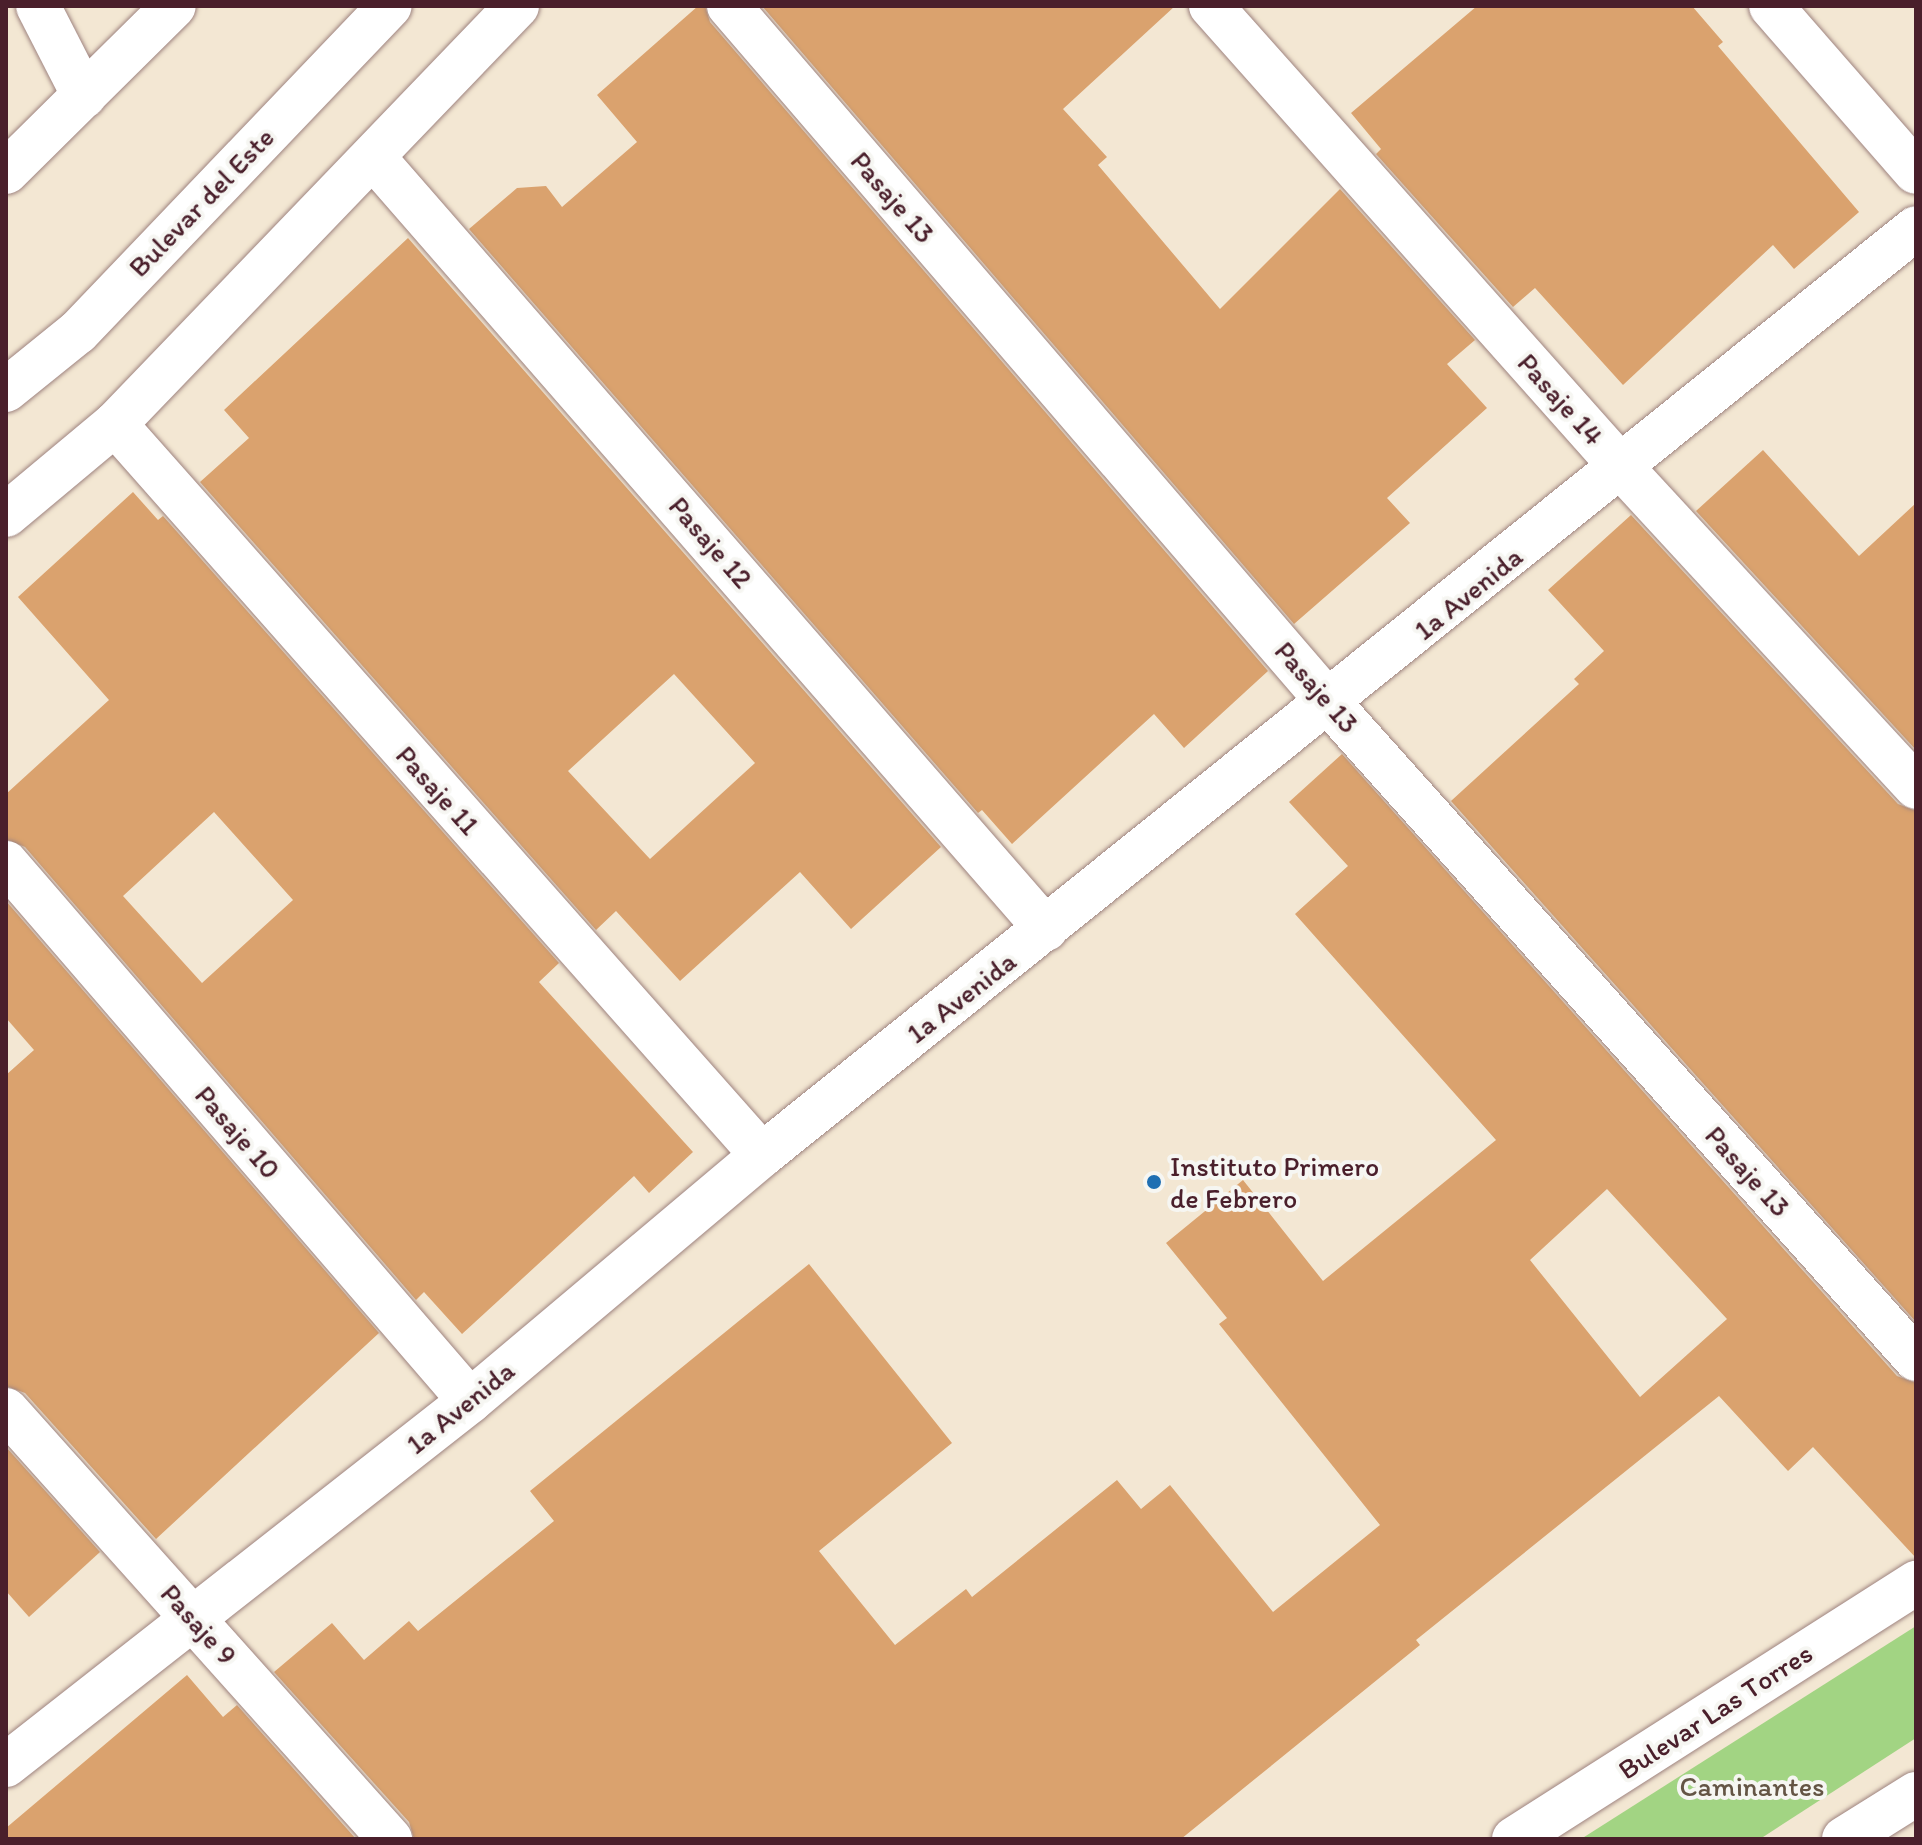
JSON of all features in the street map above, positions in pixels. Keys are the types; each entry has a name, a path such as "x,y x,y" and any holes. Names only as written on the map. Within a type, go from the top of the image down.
{"main road":[{"path":"38,6 84,96"},
{"path":"6,172 174,6"},
{"name":"Bulevar del Este","path":"6,390 78,332 389,6"},
{"path":"6,515 115,424 517,6"},
{"name":"Pasaje 13","path":"729,6 1330,704 1916,1359"},
{"name":"Pasaje 14","path":"1211,6 1622,468 1916,787"},
{"path":"1771,6 1916,172"},
{"name":"Pasaje 12","path":"373,157 1046,929"},
{"name":"1a Avenida","path":"6,1765 470,1401 762,1155 1330,704 1916,228"},
{"name":"Pasaje 11","path":"115,424 762,1155"},
{"name":"Pasaje 10","path":"6,863 470,1401"},
{"name":"Pasaje 9","path":"6,1410 390,1839"},
{"name":"Bulevar Las Torres","path":"1514,1839 1916,1583"},
{"path":"1862,1834 1916,1794"}],"green space":[{"name":"Caminantes","path":"1916,1626 1916,1738 1760,1839 1581,1839"}],"building":[{"path":"698,6 705,6 710,22 1268,671 1184,748 1154,714 1012,844 982,810 978,813 469,229 517,188 546,186 562,207 637,142 597,95"},
{"path":"762,6 1175,6 1063,109 1107,157 1098,165 1220,309 1340,189 1475,340 1447,364 1487,408 1387,498 1410,523 1294,624"},
{"path":"1477,6 1692,6 1723,42 1718,46 1859,212 1794,269 1773,245 1623,385 1535,288 1513,307 1376,154 1381,149 1351,113"},
{"path":"408,238 941,847 851,929 800,872 680,981 616,911 596,930 200,482 249,438 224,410","holes":["674,674 755,763 650,859 568,771"]},
{"path":"1763,450 1859,556 1916,503 1916,750 1696,511"},
{"path":"133,492 158,520 163,516 559,963 539,982 693,1152 649,1193 634,1176 462,1334 424,1292 416,1300 25,847 6,839 6,794 109,700 18,597","holes":["214,812 293,900 202,983 123,896"]},
{"path":"1631,515 1898,804 1916,811 1916,1322 1451,801 1579,684 1574,679 1604,651 1548,590"},
{"path":"1342,754 1897,1376 1916,1383 1916,1558 1813,1447 1788,1471 1719,1396 1416,1640 1420,1645 1181,1839 414,1839 409,1822 274,1672 332,1623 364,1660 409,1621 418,1631 554,1521 530,1491 809,1264 952,1443 819,1551 895,1645 966,1589 972,1597 1117,1480 1141,1509 1170,1485 1273,1612 1380,1525 1219,1324 1227,1318 1166,1243 1243,1180 1323,1281 1496,1140 1295,914 1348,866 1289,802","holes":["1607,1189 1727,1319 1640,1397 1530,1260"]},
{"path":"6,901 379,1333 156,1539 25,1393 6,1386 6,1075 34,1050 6,1018"},
{"path":"6,1447 100,1552 29,1617 6,1591"},
{"path":"187,1675 223,1717 237,1705 356,1839 6,1839 6,1828"}],"place":[{"name":"Instituto Primero de Febrero","path":"1154,1182"}]}
